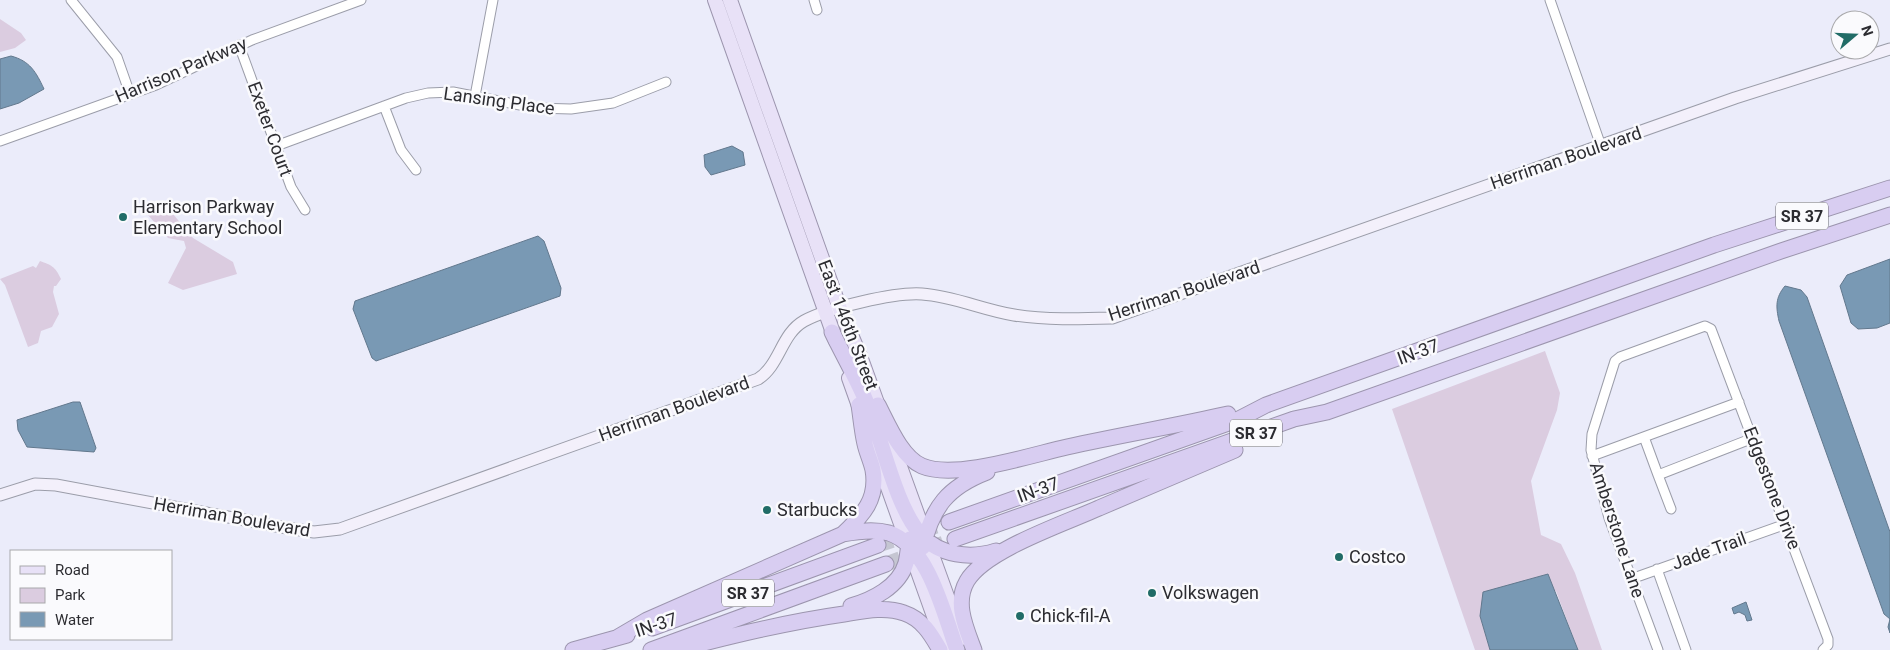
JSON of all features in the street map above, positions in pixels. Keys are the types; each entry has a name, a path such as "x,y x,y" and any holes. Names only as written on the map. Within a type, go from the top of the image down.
{"highway":[{"name":"IN-37","path":"948,522 1237,420 1266,405 1714,245 1890,188"},
{"name":"IN-37","path":"955,539 1294,419 1327,412 1764,257 1890,215"},
{"path":"832,332 866,401 906,512 914,517 925,539 943,550 971,556 983,555 1018,544 1327,412"},
{"path":"843,534 862,517 872,497 874,487 873,470 865,445 858,405"},
{"path":"878,405 900,444 920,465 938,471 952,471 1018,459 1266,405"},
{"path":"925,594 922,562 925,539 932,515 950,492 973,477 1018,459"},
{"path":"676,650 809,619 868,601 878,595 900,575 905,564 914,517"},
{"path":"618,637 647,620 843,534 876,530 899,538 908,545 922,562 957,650"},
{"path":"974,650 961,610 964,586 973,573 984,564 1018,544"},
{"name":"IN-37","path":"573,650 649,629 878,545"},
{"name":"IN-37","path":"651,650 886,564"},
{"path":"809,619 867,611 896,610 912,616 925,627 940,650"}],"main road":[{"name":"East 146th Street","path":"715,0 946,650"},
{"name":"East 146th Street","path":"730,0 840,309 878,405 914,517"},
{"path":"925,539 967,650"}],"street":[{"path":"71,0 117,57 130,94"},
{"name":"Harrison Parkway","path":"0,140 156,85 239,45 345,3 362,0"},
{"path":"475,96 493,0"},
{"path":"814,0 817,10"},
{"path":"1550,0 1602,146"},
{"name":"Exeter Court","path":"239,45 294,194 304,210"},
{"name":"Herriman Boulevard","path":"0,495 35,484 56,484 287,528 314,532 340,529 758,379 770,368 788,335 795,327 826,313 895,296 922,294 1016,315 1042,318 1112,318 1794,78 1890,49"},
{"name":"Lansing Place","path":"276,146 384,106 428,93 453,92 529,107 571,109 613,103 666,82"},
{"path":"384,106 401,150 416,170"},
{"name":"Edgestone Drive","path":"1708,327 1711,329 1753,438 1828,639 1828,645 1824,650"},
{"name":"Amberstone Lane","path":"1658,650 1604,504 1592,456 1592,434 1616,361 1627,354 1708,327"},
{"path":"1592,456 1739,402"},
{"path":"1644,437 1670,509"},
{"path":"1658,475 1753,438"},
{"name":"Jade Trail","path":"1631,579 1786,524"},
{"name":"Amberstone Lane","path":"1657,569 1686,650"}],"green space":[{"path":"0,19 21,33 26,40 15,48 0,52"},
{"path":"157,202 163,202 193,238 233,262 237,274 183,290 168,283 186,248 184,241 168,238 148,215 148,209"},
{"path":"40,261 57,271 61,279 54,286 53,292 59,314 52,327 41,331 38,343 28,347 5,285 0,279 33,266 36,268"},
{"path":"1545,351 1560,393 1557,410 1531,481 1541,535 1561,544 1575,573 1602,650 1578,650 1556,591 1480,616 1490,650 1475,650 1392,409"}],"water":[{"path":"11,56 18,58 32,68 44,89 19,103 0,109 0,59"},
{"path":"732,146 743,152 745,165 711,175 705,167 704,155"},
{"path":"538,236 544,241 561,288 560,296 376,361 372,358 353,309 355,301"},
{"path":"1890,259 1890,323 1877,328 1858,329 1851,323 1840,286 1847,275"},
{"path":"1785,286 1801,290 1807,297 1890,532 1890,619 1884,614 1779,321 1777,303 1779,295"},
{"path":"73,402 80,402 96,448 94,452 27,447 18,430 17,420"},
{"path":"1548,574 1578,650 1490,650 1480,616 1483,592"},
{"path":"1746,602 1752,620 1747,621 1745,615 1739,612 1734,614 1732,608"}],"tunnel":[{"path":"878,545 949,522"},
{"path":"886,564 955,539"}],"place":[{"name":"Harrison Parkway Elementary School","path":"123,217"},
{"name":"Starbucks","path":"767,510"},
{"name":"Costco","path":"1339,557"},
{"name":"Volkswagen","path":"1152,593"},
{"name":"Chick-fil-A","path":"1020,616"}]}
